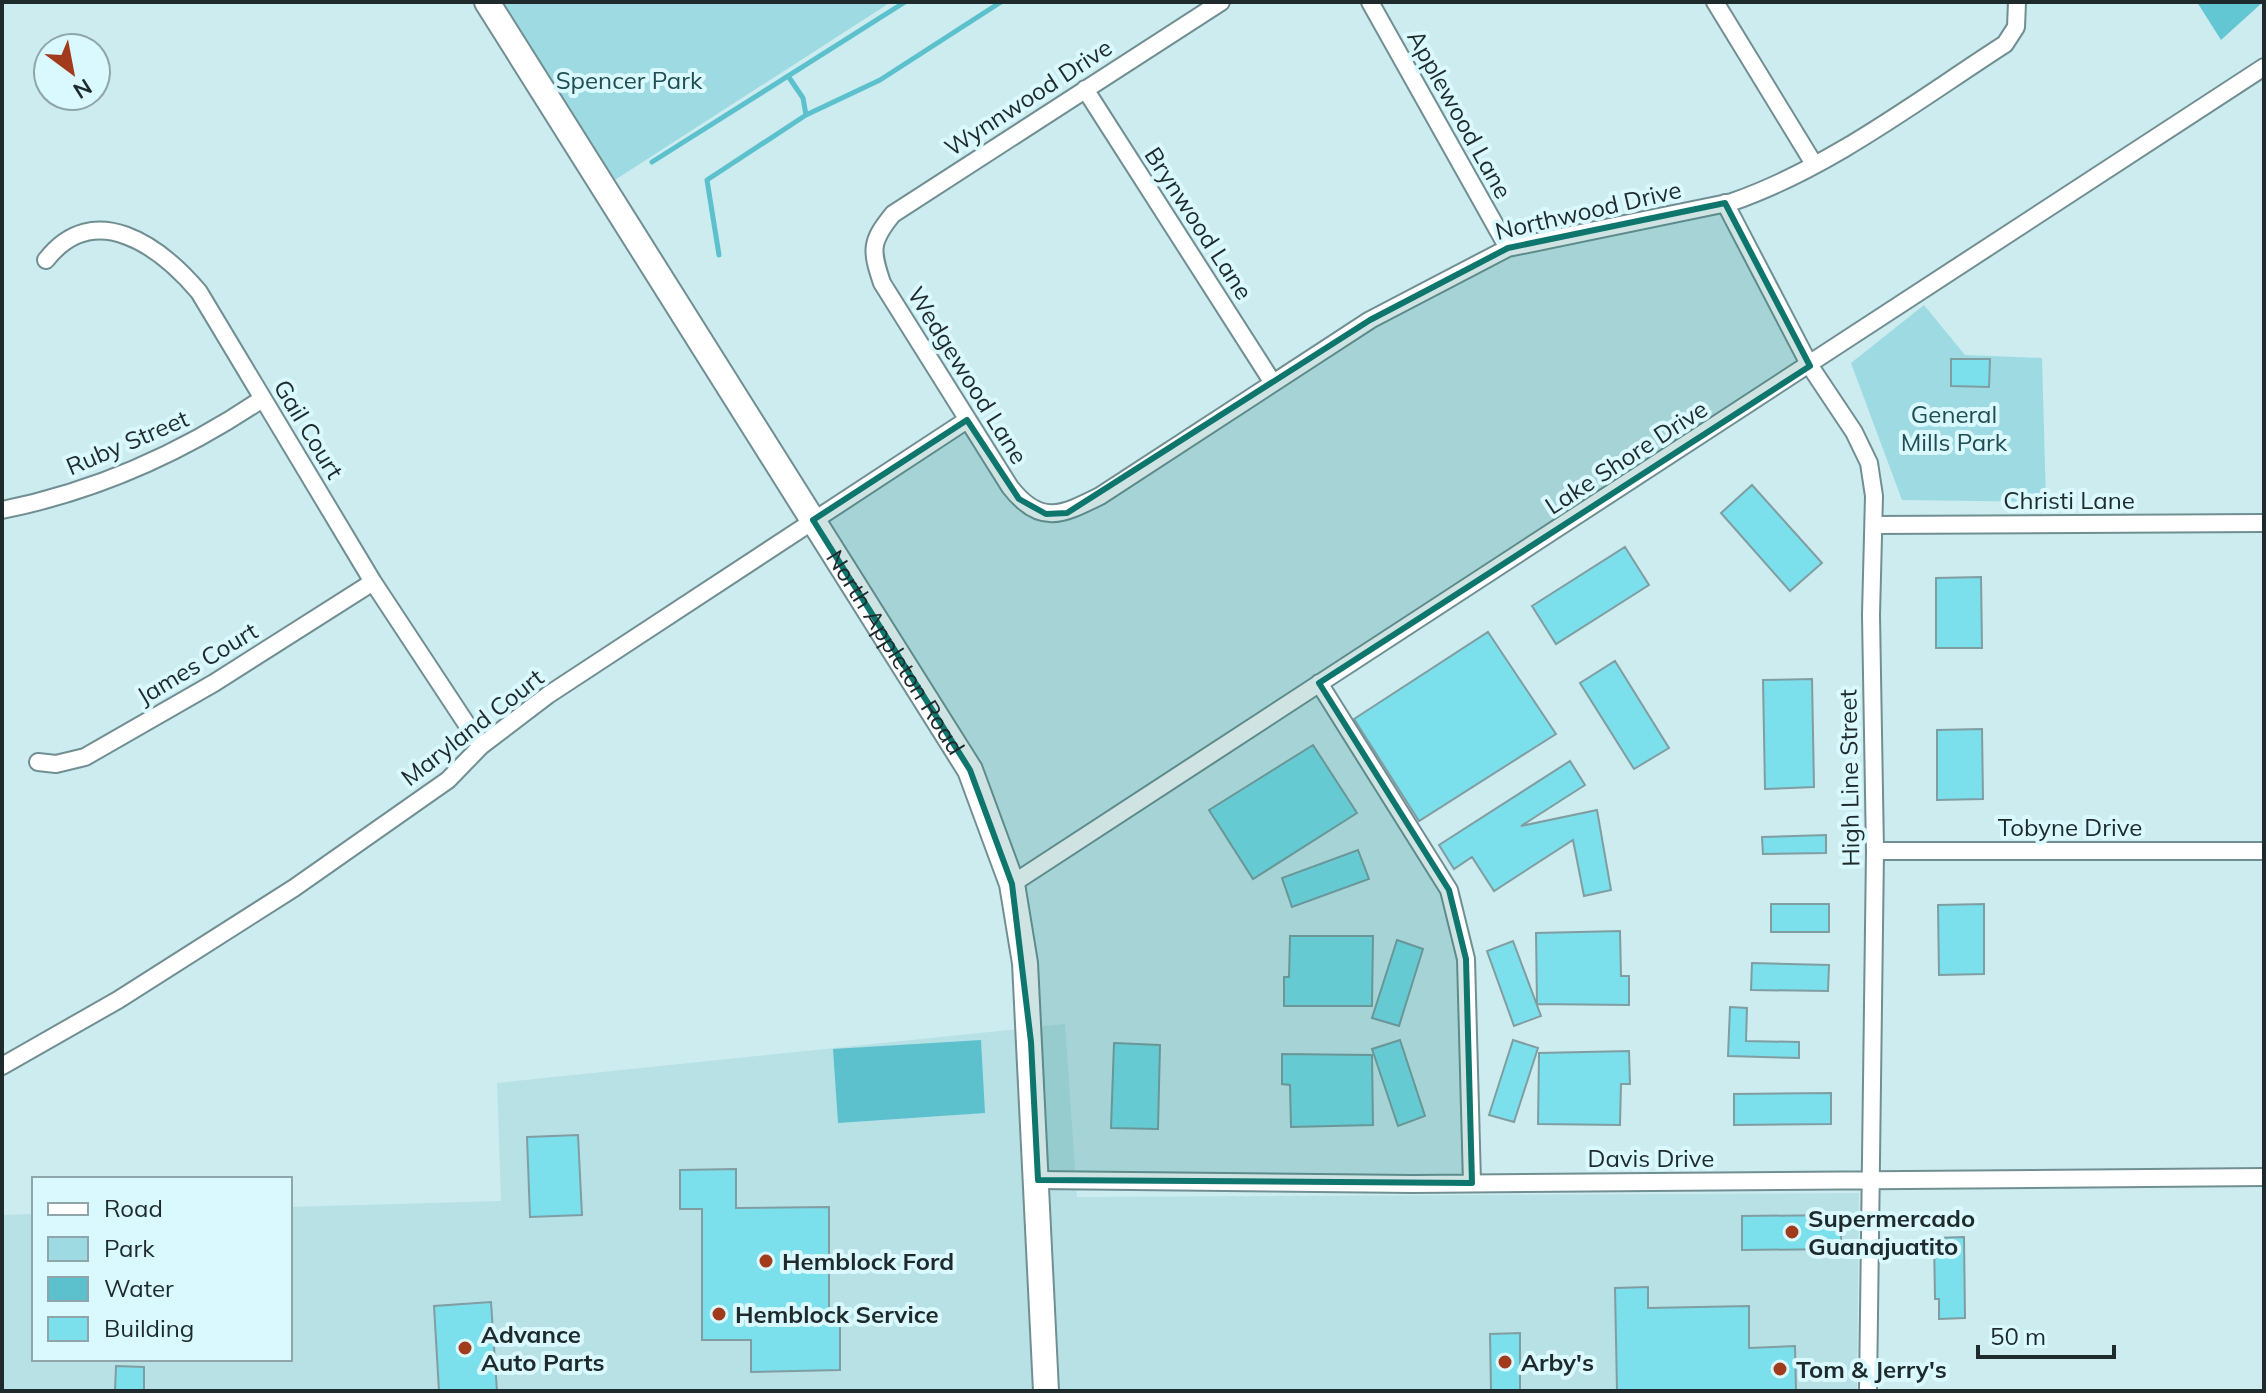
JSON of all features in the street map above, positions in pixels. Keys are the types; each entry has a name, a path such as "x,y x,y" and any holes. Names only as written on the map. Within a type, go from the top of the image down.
{"main road":[{"name":"North Appleton Road","path":"488,2 970,770 1012,884 1025,963 1046,1391"}],"street":[{"name":"Wynnwood Drive","path":"873,244 893,214 1221,2"},
{"name":"Applewood Lane","path":"1370,2 1508,248"},
{"path":"1715,2 1814,164"},
{"name":"Northwood Drive","path":"1046,514 1067,513 1100,496 1370,320 1508,248 1725,203 1763,191 1814,164 2005,44 2016,27 2017,2"},
{"name":"Lake Shore Drive","path":"1012,884 2264,67"},
{"name":"Brynwood Lane","path":"1085,89 1273,383"},
{"name":"High Line Street","path":"1725,203 1810,366 1845,417 1869,463 1874,496 1875,851 1868,1391"},
{"name":"Gail Court","path":"46,260 57,247 78,233 101,228 153,250 199,292 373,582 481,746"},
{"name":"Wedgewood Lane","path":"873,244 873,256 882,283 967,420 1019,499 1046,514"},
{"name":"Ruby Street","path":"2,510 48,501 112,480 169,455 262,399"},
{"name":"Maryland Court","path":"2,1066 118,1000 294,888 448,780 481,746 650,626 967,420"},
{"name":"Christi Lane","path":"1874,525 2264,523"},
{"name":"James Court","path":"38,762 56,764 85,757 214,683 373,582"},
{"path":"1319,683 1449,890 1466,959 1472,1183"},
{"name":"Tobyne Drive","path":"1875,851 2264,851"},
{"name":"Davis Drive","path":"1038,1180 1472,1183 2264,1177"}],"highlighted area":[{"path":"1725,203 1810,366 1319,683 1449,890 1466,959 1472,1183 1038,1180 1031,1042 1012,884 970,770 813,520 967,420 1019,499 1046,514 1067,513 1370,320 1508,248"}],"shaded area":[{"path":"2197,2 2263,2 2221,40"},
{"path":"1065,1024 1077,1197 1859,1193 1857,1391 2,1391 2,1215 32,1214 32,1361 292,1361 292,1207 501,1201 497,1083"}],"green space":[{"name":"Spencer Park","path":"488,2 891,2 604,187"},
{"name":"General Mills Park","path":"1924,305 1965,355 2042,358 2046,502 1902,500 1851,363"}],"water":[{"path":"981,1040 985,1113 838,1123 833,1049"}],"building":[{"path":"1951,359 1990,359 1989,387 1951,386"},
{"path":"1752,485 1822,563 1790,591 1721,513"},
{"path":"1625,547 1649,585 1556,644 1532,606"},
{"path":"1981,577 1982,648 1936,648 1936,578"},
{"path":"1488,632 1556,734 1419,821 1354,719"},
{"path":"1615,661 1669,748 1634,769 1580,683"},
{"path":"1812,679 1814,787 1765,789 1763,680"},
{"path":"1982,729 1983,799 1937,800 1937,730"},
{"path":"1313,745 1357,813 1253,879 1209,810"},
{"path":"1570,761 1585,785 1521,826 1597,810 1611,890 1584,896 1573,840 1494,891 1472,857 1454,869 1439,845"},
{"path":"1826,835 1826,853 1763,854 1762,837"},
{"path":"1358,850 1369,879 1292,907 1282,878"},
{"path":"1771,904 1829,904 1829,932 1771,932"},
{"path":"1984,904 1984,974 1939,975 1938,905"},
{"path":"1620,931 1621,976 1629,976 1629,1005 1537,1004 1536,933"},
{"path":"1290,936 1373,936 1372,1006 1284,1006 1284,977 1289,977"},
{"path":"1397,940 1423,949 1399,1026 1372,1018"},
{"path":"1513,941 1541,1016 1514,1026 1487,951"},
{"path":"1752,963 1829,965 1828,991 1751,990"},
{"path":"1730,1007 1747,1008 1746,1041 1799,1042 1799,1058 1728,1056"},
{"path":"1400,1040 1425,1116 1398,1126 1372,1049"},
{"path":"1513,1040 1538,1048 1514,1122 1489,1115"},
{"path":"1114,1043 1160,1045 1158,1129 1111,1128"},
{"path":"1629,1051 1630,1084 1621,1084 1620,1125 1538,1124 1539,1053"},
{"path":"1282,1054 1372,1055 1373,1125 1291,1127 1290,1085 1282,1084"},
{"path":"1831,1093 1831,1124 1734,1125 1734,1094"},
{"path":"578,1135 582,1215 530,1217 527,1137"},
{"name":"Hemblock Ford","path":"736,1169 736,1208 829,1207 829,1321 840,1321 840,1370 751,1372 751,1340 702,1340 702,1209 680,1209 680,1170"},
{"name":"Supermercado Guanajuatito","path":"1841,1215 1841,1249 1742,1250 1742,1216"},
{"path":"1964,1237 1965,1318 1939,1319 1939,1299 1935,1299 1934,1238"},
{"path":"1648,1287 1648,1308 1749,1306 1749,1348 1795,1346 1796,1391 1617,1391 1615,1288"},
{"name":"Advance Auto Parts","path":"491,1302 497,1391 439,1391 434,1306"},
{"name":"Arby's","path":"1520,1333 1520,1391 1491,1391 1490,1334"},
{"path":"116,1366 144,1367 144,1391 115,1391"}],"waterway":[{"path":"652,162 905,2"},
{"path":"719,255 707,180 806,115 880,80 1001,2"},
{"path":"788,76 803,98 806,115"}],"place":[{"name":"Supermercado Guanajuatito","path":"1792,1232"},
{"name":"Hemblock Ford","path":"766,1261"},
{"name":"Hemblock Service","path":"719,1314"},
{"name":"Advance Auto Parts","path":"465,1348"},
{"name":"Arby's","path":"1505,1362"},
{"name":"Tom & Jerry's","path":"1780,1369"}]}
